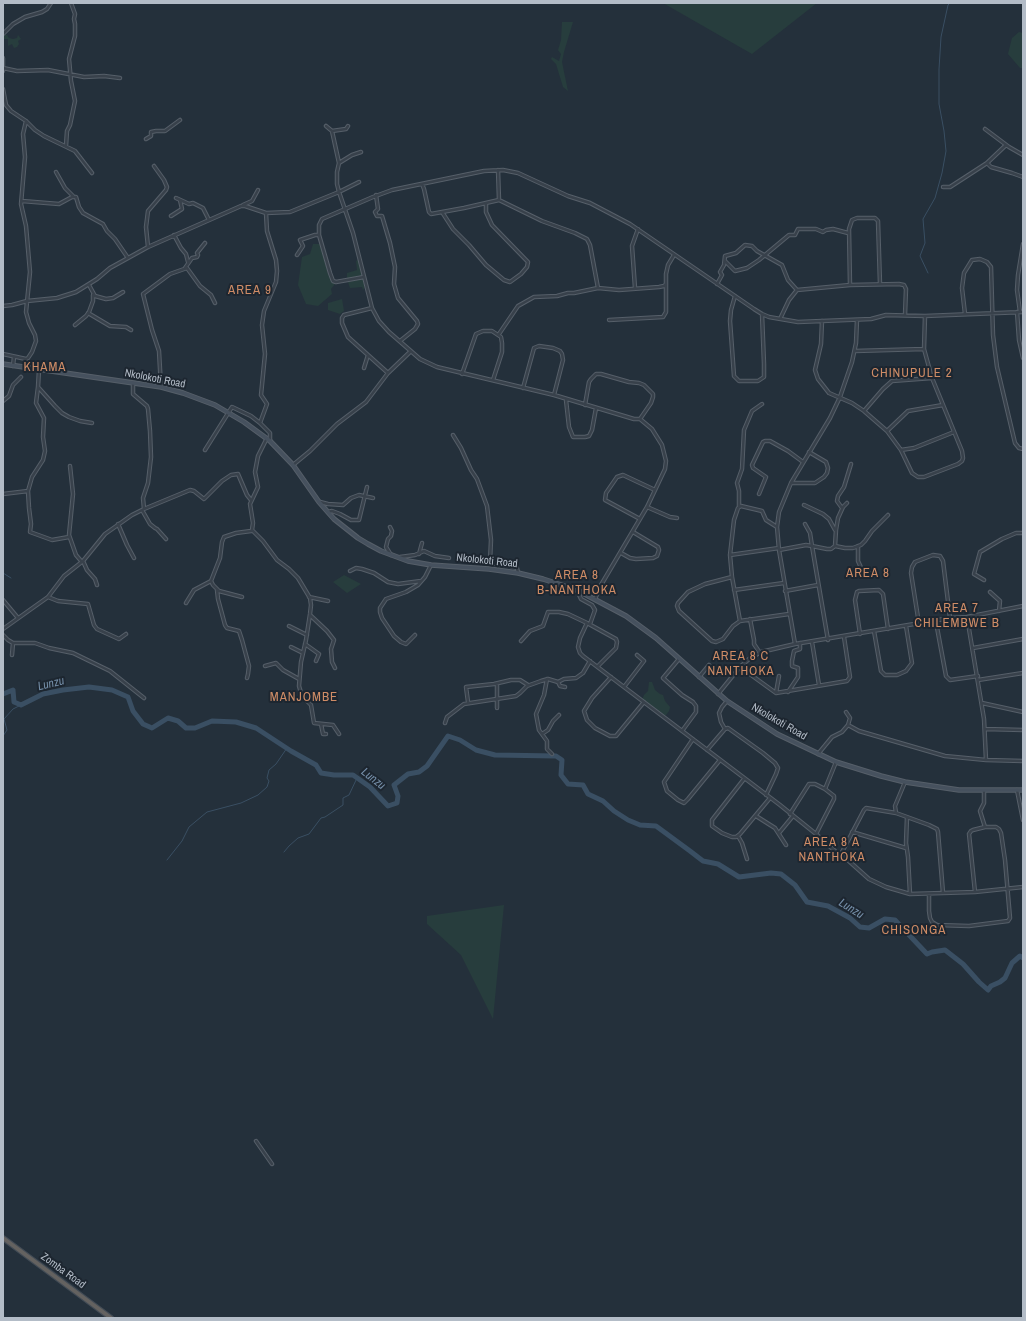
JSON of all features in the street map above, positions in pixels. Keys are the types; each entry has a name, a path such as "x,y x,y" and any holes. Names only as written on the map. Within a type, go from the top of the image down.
{"highway":[{"name":"Zomba Road","path":"3,1238 111,1318"}],"main road":[{"name":"Nkolokoti Road","path":"3,364 161,387 202,399 228,412 268,440 293,465 319,502 328,512 358,538 381,551 408,561 431,565 489,569 518,573 577,590 626,616 643,628 727,701 777,734 836,762 905,782 958,790 1023,790"}],"street":[{"path":"3,34 13,24 25,17 42,12 47,9 51,3"},
{"path":"66,146 67,131 70,125 75,101 70,74 70,54 75,36 75,24 74,11 70,3"},
{"path":"3,59 3,71"},
{"path":"4,68 17,72 48,70 84,77 104,76 120,78"},
{"path":"3,89 5,100 9,109 44,136 75,151 92,173"},
{"path":"146,138 151,136 152,132 165,131 180,120"},
{"path":"3,354 23,359 28,358 36,341 26,312 30,272 22,201 25,156 24,134 26,121"},
{"path":"326,126 332,131 339,163 337,175 339,192 353,233 372,308 379,321 400,342 428,364 462,374 554,395 566,400 634,419 640,419 657,435 665,453 665,469 654,490 648,506 601,586 595,599"},
{"path":"332,131 346,129 348,126"},
{"path":"985,129 1023,156"},
{"path":"943,187 950,187 987,163 1006,145"},
{"path":"339,163 352,155 361,152"},
{"path":"987,163 991,167 1023,177"},
{"path":"148,247 146,227 148,211 167,187 154,166"},
{"path":"498,170 499,200"},
{"path":"364,277 336,282 333,281 319,235 319,225 322,219 376,195 392,190 484,171 498,170 518,173 568,196 590,203 638,229 762,314 780,319 798,322 871,320 886,315 924,316 1020,312"},
{"path":"56,172 65,188 76,198 83,213 103,224 128,258"},
{"path":"241,206 266,213 290,212 359,182"},
{"path":"422,184 429,212 432,214 499,200 542,221 587,239 590,245 598,288"},
{"path":"3,306 27,301 56,298 76,292 89,285 110,268 148,247 252,201 258,190"},
{"path":"376,195 378,209 375,212 377,216 382,216 390,243 395,267 394,284 398,298 418,324 400,342"},
{"path":"22,201 58,204 73,196"},
{"path":"176,198 189,204 193,203 203,208 209,220"},
{"path":"171,216 182,209 180,200"},
{"path":"442,212 453,230 469,245 486,265 504,280 510,282 521,274 527,267 528,262 492,225 486,212 486,203"},
{"path":"260,423 267,404 262,396 265,346 262,325 264,311 276,282 278,271 267,231 266,213"},
{"path":"850,285 848,233 850,223 855,219 864,218 877,219 879,229 880,284"},
{"path":"635,288 632,246 638,229"},
{"path":"725,261 735,271 747,268 765,255 789,234 795,235 798,229 816,229 823,232 833,229 848,233"},
{"path":"174,235 186,254 189,263"},
{"path":"297,255 303,246 300,240 314,235 319,235"},
{"path":"161,387 159,351 142,296 160,280 173,272 185,268 192,258 197,257 197,253 205,243"},
{"path":"1023,244 1017,290 1020,312 1019,340 1023,358"},
{"path":"717,284 722,275 720,272 724,265 725,256 736,253 745,245 752,246 757,251 782,265 788,280 797,290"},
{"path":"609,320 663,317 666,312 667,268 674,255"},
{"path":"965,314 962,288 963,278 968,264 974,259 987,262 991,267 992,313 997,367 1015,443 1019,448 1023,449"},
{"path":"185,268 188,268 204,289 211,295 215,303"},
{"path":"499,334 518,306 529,299 539,296 557,296 598,288 619,290 659,287 666,284"},
{"path":"780,319 789,300 797,290 880,284 904,285 906,289 906,315"},
{"path":"75,325 88,313 93,301 93,294 89,285"},
{"path":"93,294 95,296 110,299 123,292"},
{"path":"735,296 730,321 734,376 739,381 758,381 764,377 762,314"},
{"path":"372,308 344,315 342,318 344,329 348,337 388,373"},
{"path":"88,313 110,326 126,327 131,330"},
{"path":"822,321 821,344 815,370 825,390 864,411 887,431 901,450 912,473 918,477 924,477 958,464 962,461 962,452 932,378 924,349 924,316"},
{"path":"795,644 779,549 777,527 779,512 791,483 830,418 840,397 855,351 857,320"},
{"path":"462,374 476,334 483,331 492,332 499,334 502,339 502,348 493,380"},
{"path":"523,388 534,348 538,346 553,348 560,351 563,360 554,395"},
{"path":"855,351 924,349"},
{"path":"293,465 338,424 366,402 388,373 411,352"},
{"path":"364,368 368,355"},
{"path":"13,366 14,357"},
{"path":"39,370 36,403 44,418 44,451 43,460 32,477 28,491 28,508 31,524 30,533 52,540 69,537"},
{"path":"585,405 589,382 596,374 644,384 653,397 651,403 640,419"},
{"path":"3,401 9,396 14,385 21,377"},
{"path":"864,411 882,389 892,381 932,378"},
{"path":"133,383 133,394 147,406 150,431 151,457 148,483 143,498 143,510 150,524 158,529 166,539"},
{"path":"38,387 62,413 80,421 92,423"},
{"path":"566,400 570,432 575,437 585,438 589,436 592,430 596,408"},
{"path":"740,620 732,577 730,547 734,520 739,506 739,491 737,483 742,469 744,430 752,411 762,404"},
{"path":"887,431 908,411 943,405"},
{"path":"205,450 228,412 233,407 260,423 270,433 268,440 258,456 255,472 258,487 250,504 253,523 252,530"},
{"path":"901,450 914,448 954,432"},
{"path":"453,435 477,479 489,512 491,540 490,562"},
{"path":"759,494 766,477 753,468 752,465 763,442 770,441 788,451 803,462"},
{"path":"791,483 815,483 827,473 828,468 826,462 810,452"},
{"path":"842,508 837,501 838,496 844,487 850,464"},
{"path":"70,466 73,494 69,537 76,555 95,579 97,585"},
{"path":"3,629 48,597 64,576 82,562 105,534 118,524 143,510 190,490 194,491 204,499 222,480 231,475 238,474 247,495 251,500"},
{"path":"640,519 605,500 606,493 617,477 623,475 654,490"},
{"path":"328,512 332,511 351,520 359,520 368,487"},
{"path":"3,494 28,491"},
{"path":"319,502 343,505 351,498 359,495 373,498"},
{"path":"835,546 836,530 842,508 847,503"},
{"path":"804,505 823,514 829,519 836,530"},
{"path":"648,506 670,517 677,518"},
{"path":"739,506 762,511 766,520 777,527"},
{"path":"730,555 806,545 827,549 835,546 845,548 858,546 865,541 872,531 888,515"},
{"path":"118,524 127,546 134,558"},
{"path":"806,524 810,533 828,640"},
{"path":"390,527 392,531 391,536 388,539 386,547 391,555"},
{"path":"186,603 194,590 211,581 220,558 224,537 236,533 251,532 252,530"},
{"path":"252,530 263,541 277,560 298,578 309,597 311,605 310,615 299,686 302,696 311,705 314,723 333,725 339,734"},
{"path":"621,553 630,558 636,559 653,558 657,556 659,550 658,547 633,532"},
{"path":"984,580 974,574 980,552 1002,539 1016,533 1023,533"},
{"path":"419,554 422,543"},
{"path":"858,546 858,561 863,572 873,574"},
{"path":"398,558 416,555 424,551 435,556 449,558"},
{"path":"919,624 911,573 912,567 915,562 933,555 940,556 943,561 950,618"},
{"path":"470,560 490,562 517,568 518,573"},
{"path":"415,635 406,644 394,636 382,618 380,612 381,606 386,600 414,589 422,581 431,565"},
{"path":"350,571 356,568 362,568 374,573 388,582 398,584 422,581"},
{"path":"732,577 712,582 688,592 678,603 678,609 704,635 714,642 718,642 723,639 733,626 740,620 789,614"},
{"path":"211,581 217,590 226,594 242,597"},
{"path":"734,590 784,583"},
{"path":"785,591 818,585"},
{"path":"217,590 225,625 227,628 237,630 242,640 249,666 247,678"},
{"path":"577,590 581,599 592,605 595,610 580,638 578,647 580,653 792,815 836,852 841,854 869,879 886,887 910,894 975,892 1023,887"},
{"path":"860,634 855,600 857,592 859,591 879,590 883,594 888,629"},
{"path":"990,592 1000,601 999,611"},
{"path":"48,597 58,601 88,604 94,625 98,629 119,640 126,634"},
{"path":"309,597 328,601"},
{"path":"3,600 18,618"},
{"path":"718,694 740,667 749,659 760,653 800,643 828,640 936,622 950,618 967,617 1023,606"},
{"path":"521,641 530,631 543,626 548,612 559,612 588,623 616,639 616,648 598,666"},
{"path":"310,615 334,640 331,648 332,662 335,668"},
{"path":"967,617 982,703 986,760"},
{"path":"750,619 754,644 760,653"},
{"path":"936,622 945,673 948,679 978,678 1023,673"},
{"path":"289,626 307,635"},
{"path":"874,632 882,671 885,675 897,676 910,668 912,663 906,626"},
{"path":"3,636 13,643 35,643 48,648 73,653 110,671 144,698"},
{"path":"740,667 776,693 849,680 844,637"},
{"path":"973,648 1023,639"},
{"path":"812,642 819,685"},
{"path":"12,655 13,643"},
{"path":"788,692 798,677 798,668 792,666 792,661 794,652 800,649 800,643"},
{"path":"305,644 318,654 316,661"},
{"path":"291,647 303,653"},
{"path":"624,687 644,662 637,655"},
{"path":"679,658 664,678 696,706 696,712 682,731"},
{"path":"558,682 564,679 580,676 590,661"},
{"path":"265,666 276,663 283,670 299,679"},
{"path":"699,677 709,665"},
{"path":"776,693 780,676"},
{"path":"611,677 592,698 584,711 587,720 595,728 610,736 616,736 644,702"},
{"path":"547,679 543,698 536,714 540,730 547,741 547,749 552,754"},
{"path":"445,723 447,717 468,702 497,699 519,694 528,686 547,679 558,682 560,686 565,687"},
{"path":"468,702 466,687 497,684 511,680 520,680 528,686"},
{"path":"497,684 497,708"},
{"path":"727,701 722,706 719,713 720,722 725,728 731,730 777,765 776,774 766,795"},
{"path":"982,703 1023,712"},
{"path":"818,754 832,737 842,732 848,725 850,718 846,712"},
{"path":"542,734 548,730 559,715"},
{"path":"321,724 323,734 326,734"},
{"path":"848,725 859,731 945,756 986,760 1023,761"},
{"path":"707,750 725,728"},
{"path":"985,729 1023,730"},
{"path":"693,739 664,782 668,791 678,800 684,803 688,800 720,760"},
{"path":"825,789 836,762"},
{"path":"744,779 712,820 712,826 722,833 732,837 738,836 770,798"},
{"path":"896,812 895,806 905,782"},
{"path":"779,833 792,815 809,784 815,784 834,796 834,799 816,834"},
{"path":"1017,790 1023,820"},
{"path":"984,791 984,803 980,811 985,827"},
{"path":"841,854 866,808 896,812 938,830 943,893"},
{"path":"756,816 773,826 786,845"},
{"path":"907,817 906,848 908,857 910,894"},
{"path":"929,894 929,914 934,924 942,926 969,926 1008,921 1010,918 1005,860 999,829 996,827 985,827 971,831 969,834 975,892"},
{"path":"852,832 906,848"},
{"path":"738,836 747,859"},
{"path":"256,1141 272,1164"}],"green space":[{"path":"663,3 817,3 752,54"},
{"path":"562,22 573,22 562,62 568,91 563,87 556,64 551,59 552,57 559,61 561,54 558,50 561,40"},
{"path":"1019,32 1023,33 1023,68 1020,68 1008,54 1012,38"},
{"path":"3,35 7,35 9,38 13,39 17,38 18,35 21,39 18,41 19,44 17,47 14,48 12,44 8,46 8,39 3,39"},
{"path":"313,244 321,244 328,274 335,284 331,289 332,294 318,306 306,304 298,285 302,257 310,254"},
{"path":"359,259 363,276 347,279 347,273 357,270 356,261"},
{"path":"363,278 365,287 363,290 362,287 350,288 348,282"},
{"path":"342,299 344,311 340,314 328,310 328,303"},
{"path":"344,575 361,584 347,593 333,582"},
{"path":"649,682 652,682 655,690 663,695 665,701 670,707 666,715 662,715 642,700 648,691"},
{"path":"504,905 493,1019 461,955 427,924 427,916"}],"waterway":[{"path":"928,273 920,256 925,243 923,219 935,198 946,151 939,104 939,69 941,37 948,5 950,3"},
{"path":"3,573 11,578"},
{"name":"Lunzu","path":"3,694 13,690 14,702 21,705 43,694 89,687 112,690 128,697 133,711 143,724 152,728 168,718 178,721 186,728 195,728 212,721 236,722 256,728 291,751 316,765 321,773 353,775 370,787 388,806 397,803 398,796 394,785 408,774 419,772 427,766 448,736 460,740 476,750 495,755 556,756 562,760 561,775 568,784 583,785 588,794 603,801 614,811 628,820 640,825 656,826 690,851"},
{"path":"3,736 7,730 4,719 13,709 21,705"},
{"path":"167,860 182,841 189,827 207,812 241,803 258,795 267,787 269,781 267,778 269,770 276,764 287,748"},
{"path":"284,852 298,838 309,834 321,818 343,805 343,798 349,795 357,778"},
{"name":"Lunzu","path":"690,851 703,861 718,864 739,877 771,873 781,874 795,885 807,902 828,906 850,918 860,927 869,928 885,919 895,920 927,954 945,950 963,964 988,990 991,986 1005,978 1012,963 1020,956 1023,958"}],"district":[{"name":"AREA 9","path":"250,291"},
{"name":"KHAMA","path":"45,368"},
{"name":"CHINUPULE 2","path":"912,374"},
{"name":"AREA 8","path":"868,574"},
{"name":"AREA 8 B-NANTHOKA","path":"577,584"},
{"name":"AREA 7 CHILEMBWE B","path":"957,616"},
{"name":"AREA 8 C NANTHOKA","path":"741,664"},
{"name":"MANJOMBE","path":"304,698"},
{"name":"AREA 8 A NANTHOKA","path":"832,850"},
{"name":"CHISONGA","path":"914,931"}]}
